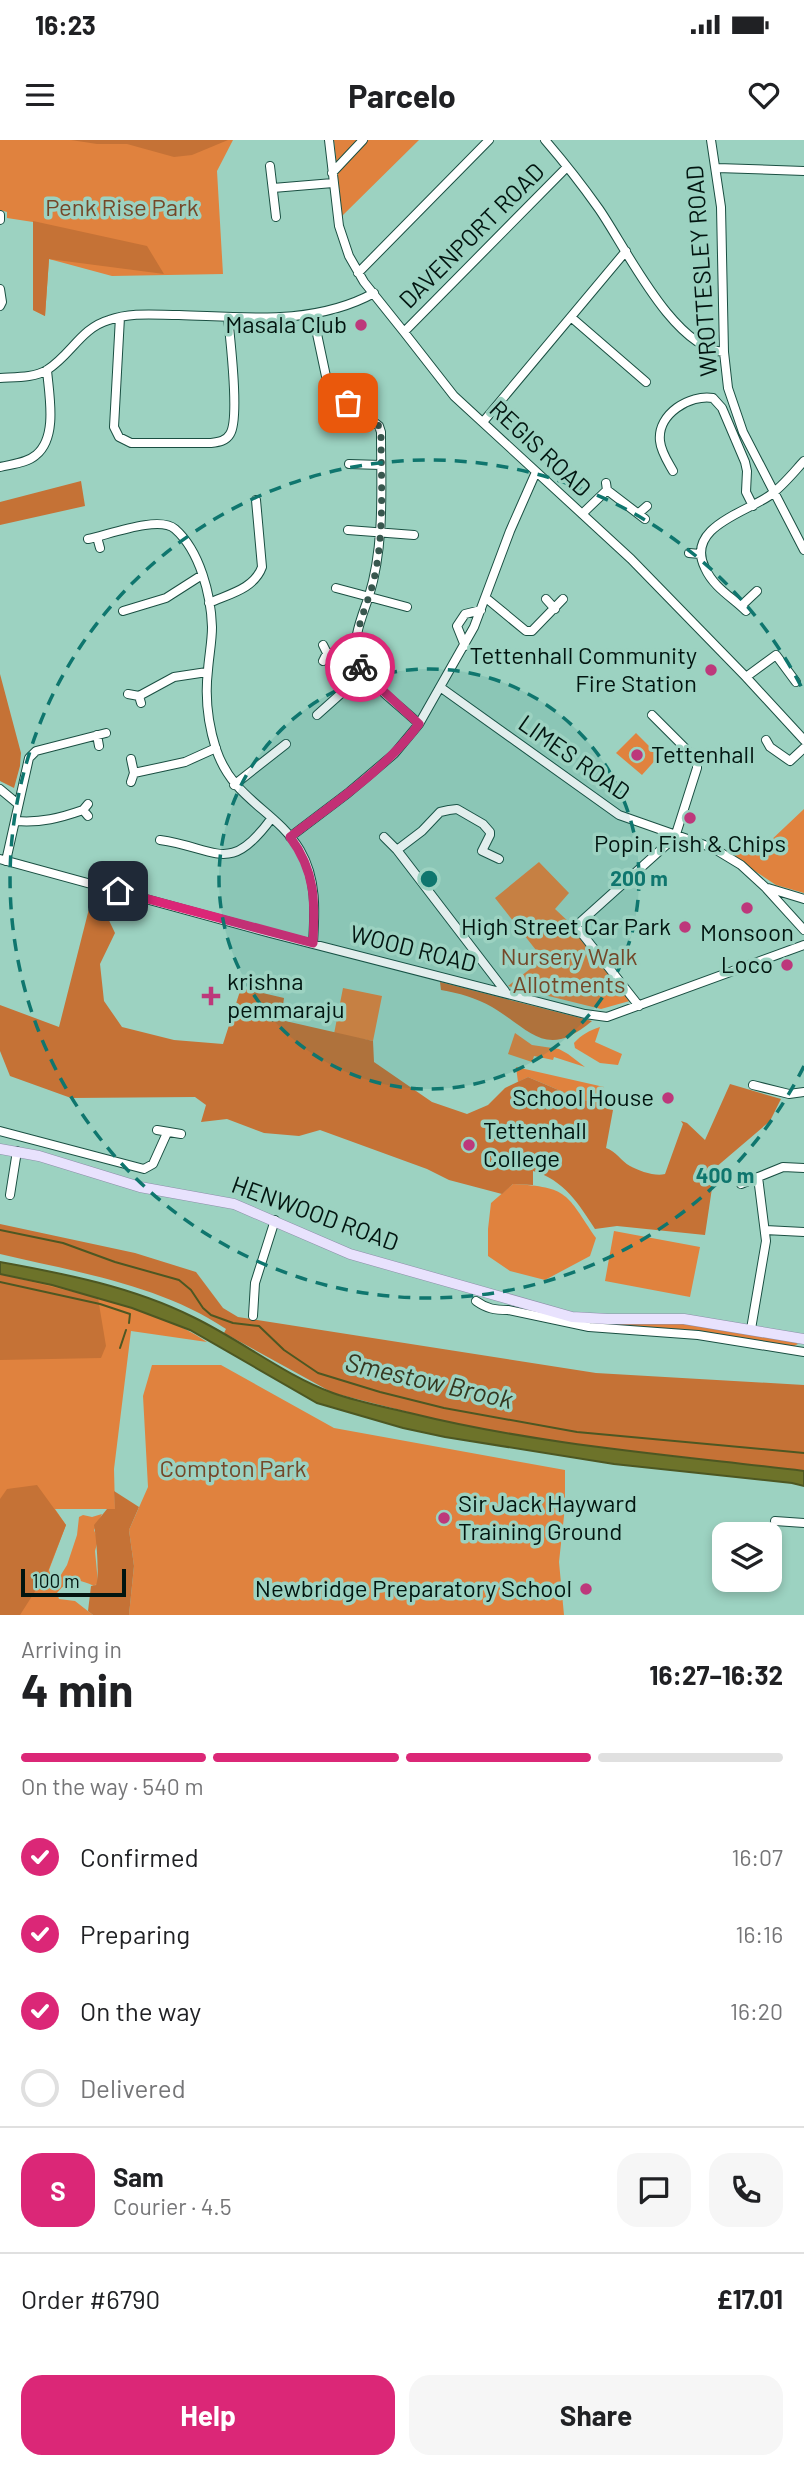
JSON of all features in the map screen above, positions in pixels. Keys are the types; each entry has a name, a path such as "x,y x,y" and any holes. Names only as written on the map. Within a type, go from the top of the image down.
{"main road":[{"name":"HENWOOD ROAD","path":"0,1149 18,1151 140,1187 234,1204 350,1254 572,1317 608,1320 684,1319 804,1339"}],"street":[{"name":"REGIS ROAD","path":"329,140 339,226 349,256 358,272 454,396 631,559 804,740"},
{"path":"332,173 363,140"},
{"path":"358,272 489,140"},
{"path":"545,140 599,208 666,311 698,342 711,350 724,352"},
{"name":"WROTTESLEY ROAD","path":"711,140 721,207 724,352 728,388 735,411 804,550"},
{"path":"270,166 276,217"},
{"name":"DAVENPORT ROAD","path":"404,332 567,167"},
{"path":"717,169 804,171"},
{"path":"273,188 333,183"},
{"path":"0,215 0,220"},
{"path":"483,422 626,251"},
{"path":"0,289 0,306"},
{"path":"0,378 47,370 92,327 120,317 136,314 228,317 313,315 345,306 374,293"},
{"path":"313,315 327,381 338,395 379,426 381,465 376,566 359,627 356,653 364,673 419,724"},
{"path":"120,317 115,432 123,441 158,443 222,441 232,431 235,414 228,317"},
{"path":"572,318 646,382"},
{"path":"0,467 30,458 38,454 43,446 48,434 47,370"},
{"path":"673,471 663,462 660,430 678,406 695,398 713,398 722,408 745,462 746,492 753,506"},
{"path":"757,591 744,609 724,594 705,570 700,554 702,543 714,528 774,493 804,461"},
{"path":"349,464 381,465"},
{"path":"290,837 394,754 419,724 465,646 536,472"},
{"path":"582,514 606,487 642,516 646,506"},
{"path":"209,603 246,588 260,574 262,567 255,505"},
{"path":"100,548 93,538 161,523 177,530 192,551 202,575 212,627 207,673 208,708 216,748 234,785 290,837 300,851 312,881 315,904 313,943"},
{"path":"346,530 414,535"},
{"path":"689,553 700,554"},
{"path":"129,612 166,598 202,575"},
{"path":"335,586 407,607"},
{"path":"486,598 526,631 537,629 563,599"},
{"path":"546,599 555,609"},
{"path":"465,646 457,626 465,614 481,610"},
{"path":"324,653 356,653"},
{"path":"746,677 776,655 796,682"},
{"path":"128,694 140,699 174,677 207,673"},
{"path":"317,715 364,673"},
{"name":"LIMES ROAD","path":"440,687 619,814 713,848 734,861 765,887 804,930"},
{"path":"652,715 696,760 697,768 677,834 576,926 639,1006 713,976 804,945"},
{"path":"2,860 16,821 29,758 36,751 102,734 99,746"},
{"path":"766,740 770,747 790,761 804,748"},
{"path":"234,785 286,744"},
{"path":"134,773 186,762 216,748"},
{"path":"131,759 134,773 131,782"},
{"path":"0,789 18,804"},
{"path":"397,850 422,831 440,811 457,809 479,817 490,832 482,851 499,859"},
{"path":"16,821 33,823 86,810"},
{"path":"167,838 222,855 233,854 252,842 271,819"},
{"path":"384,837 397,850 505,992"},
{"name":"WOOD ROAD","path":"2,860 586,1014 614,1016 639,1006"},
{"name":"LIMES ROAD","path":"765,887 804,899"},
{"path":"753,1085 768,1091 789,1094 804,1092"},
{"path":"158,1130 181,1134"},
{"path":"0,1131 144,1169 153,1164 167,1133"},
{"path":"10,1195 18,1151"},
{"path":"741,1184 783,1167 804,1168"},
{"path":"751,1329 766,1241 758,1177"},
{"path":"253,1316 255,1283 275,1220"},
{"path":"765,1230 804,1232"},
{"path":"486,1308 492,1295"},
{"path":"476,1301 486,1308 589,1327 698,1335 804,1351"},
{"path":"775,1521 804,1523"}],"green space":[{"name":"Penk Rise Park","path":"0,140 233,140 217,171 223,274 112,276 49,259 45,316 33,310 33,222 7,218 7,212 0,210"},
{"path":"334,140 419,140 342,216"},
{"name":"Tettenhall","path":"636,733 659,756 642,775 616,753"},
{"path":"804,809 804,893 776,885 732,856 748,837 768,843"},
{"name":"Nursery Walk Allotments","path":"539,862 569,893 555,909 570,923 570,927 633,1000 601,1009 508,986 543,959 495,898"},
{"path":"343,988 382,996 373,1041 334,1034"},
{"path":"600,1027 595,1042 622,1054 618,1065 600,1063 575,1048 574,1043 589,1031"},
{"path":"515,1033 532,1045 559,1049 585,1067 554,1057 553,1060 534,1056 532,1062 508,1054"},
{"path":"516,1067 604,1087 601,1102 582,1100 528,1077 518,1082"},
{"path":"513,1184 556,1191 571,1202 596,1238 590,1256 545,1280 510,1271 488,1256 491,1203"},
{"path":"614,1231 700,1247 690,1297 605,1281"},
{"path":"0,1274 135,1308 185,1329 207,1342 131,1331 114,1469 115,1509 55,1509 66,1525 49,1570 56,1591 77,1535 79,1517 102,1514 94,1530 98,1540 95,1551 98,1583 94,1586 74,1581 66,1584 57,1593 59,1599 75,1601 93,1615 0,1615"},
{"path":"591,1324 692,1324 798,1344 794,1346 702,1333"},
{"name":"Sir Jack Hayward Training Ground","path":"152,1365 221,1365 334,1428 565,1470 565,1507 559,1562 564,1615 129,1615 134,1566 129,1530 148,1487 143,1396"}],"shaded area":[{"path":"71,140 228,140 192,155 174,157 127,144 97,144"},
{"path":"33,221 147,246 164,274 49,259 45,316 33,310"},
{"path":"81,481 85,506 0,525 0,502"},
{"path":"0,674 21,753 14,788 0,781"},
{"path":"94,889 115,933 100,964 104,1001 122,1027 174,1040 223,1044 241,988 284,998 281,1020 373,1041 374,1062 432,1102 467,1114 488,1105 505,1088 528,1077 582,1100 601,1102 600,1106 613,1110 606,1148 630,1166 657,1175 665,1174 683,1124 681,1121 687,1123 705,1140 730,1084 781,1099 770,1121 715,1168 705,1235 617,1226 595,1229 577,1202 562,1187 554,1180 533,1171 533,1185 513,1184 502,1194 449,1180 427,1169 320,1130 299,1136 264,1133 227,1119 201,1122 206,1105 195,1097 71,1098 10,1076 0,1051 0,1005 59,1027"},
{"path":"440,982 592,1021 563,1039 540,1038 486,1004 441,990"},
{"path":"0,1224 135,1253 196,1272 223,1308 238,1317 596,1373 804,1385 804,1471 546,1441 439,1420 333,1393 224,1333 226,1329 174,1301 88,1274 0,1254"},
{"path":"0,1262 50,1271 147,1297 211,1326 315,1386 352,1399 459,1424 557,1441 804,1471 804,1486 614,1464 403,1428 317,1403 190,1330 132,1308 52,1285 0,1274"},
{"path":"0,1274 98,1298 106,1346 101,1358 0,1360"},
{"path":"37,1485 66,1525 48,1571 20,1615 0,1615 0,1499 7,1489"},
{"path":"114,1491 139,1507 129,1530 134,1566 129,1615 93,1615 88,1611 91,1586 96,1585 98,1573 94,1525 107,1509 115,1509"}],"waterway":[{"name":"Smestow Brook","path":"0,1230 63,1243 115,1262 179,1280 191,1290 211,1315 233,1323 259,1326 284,1350 318,1373 380,1392 444,1408 577,1432 804,1453"},
{"path":"0,1282 100,1304 130,1314 129,1323"},
{"path":"120,1348 126,1330"}],"way so far":[{"path":"348,403 379,426 381,432 376,566 357,636 356,653 360,667"}],"place":[{"name":"Masala Club","path":"361,325"},
{"name":"Tettenhall Community Fire Station","path":"711,670"},
{"name":"Tettenhall","path":"637,755"},
{"name":"Popin Fish & Chips","path":"690,818"},
{"name":"Monsoon","path":"747,908"},
{"name":"High Street Car Park","path":"685,927"},
{"name":"Loco","path":"787,965"},
{"name":"krishna pemmaraju","path":"211,996"},
{"name":"School House","path":"668,1098"},
{"name":"Tettenhall College","path":"469,1145"},
{"name":"Sir Jack Hayward Training Ground","path":"444,1518"},
{"name":"Newbridge Preparatory School","path":"586,1589"}],"route":[{"path":"118,891 313,943 315,904 312,881 300,851 290,837 394,754 419,724 360,667"}],"park label":[{"name":"Compton Park","path":"233,1469"}]}
